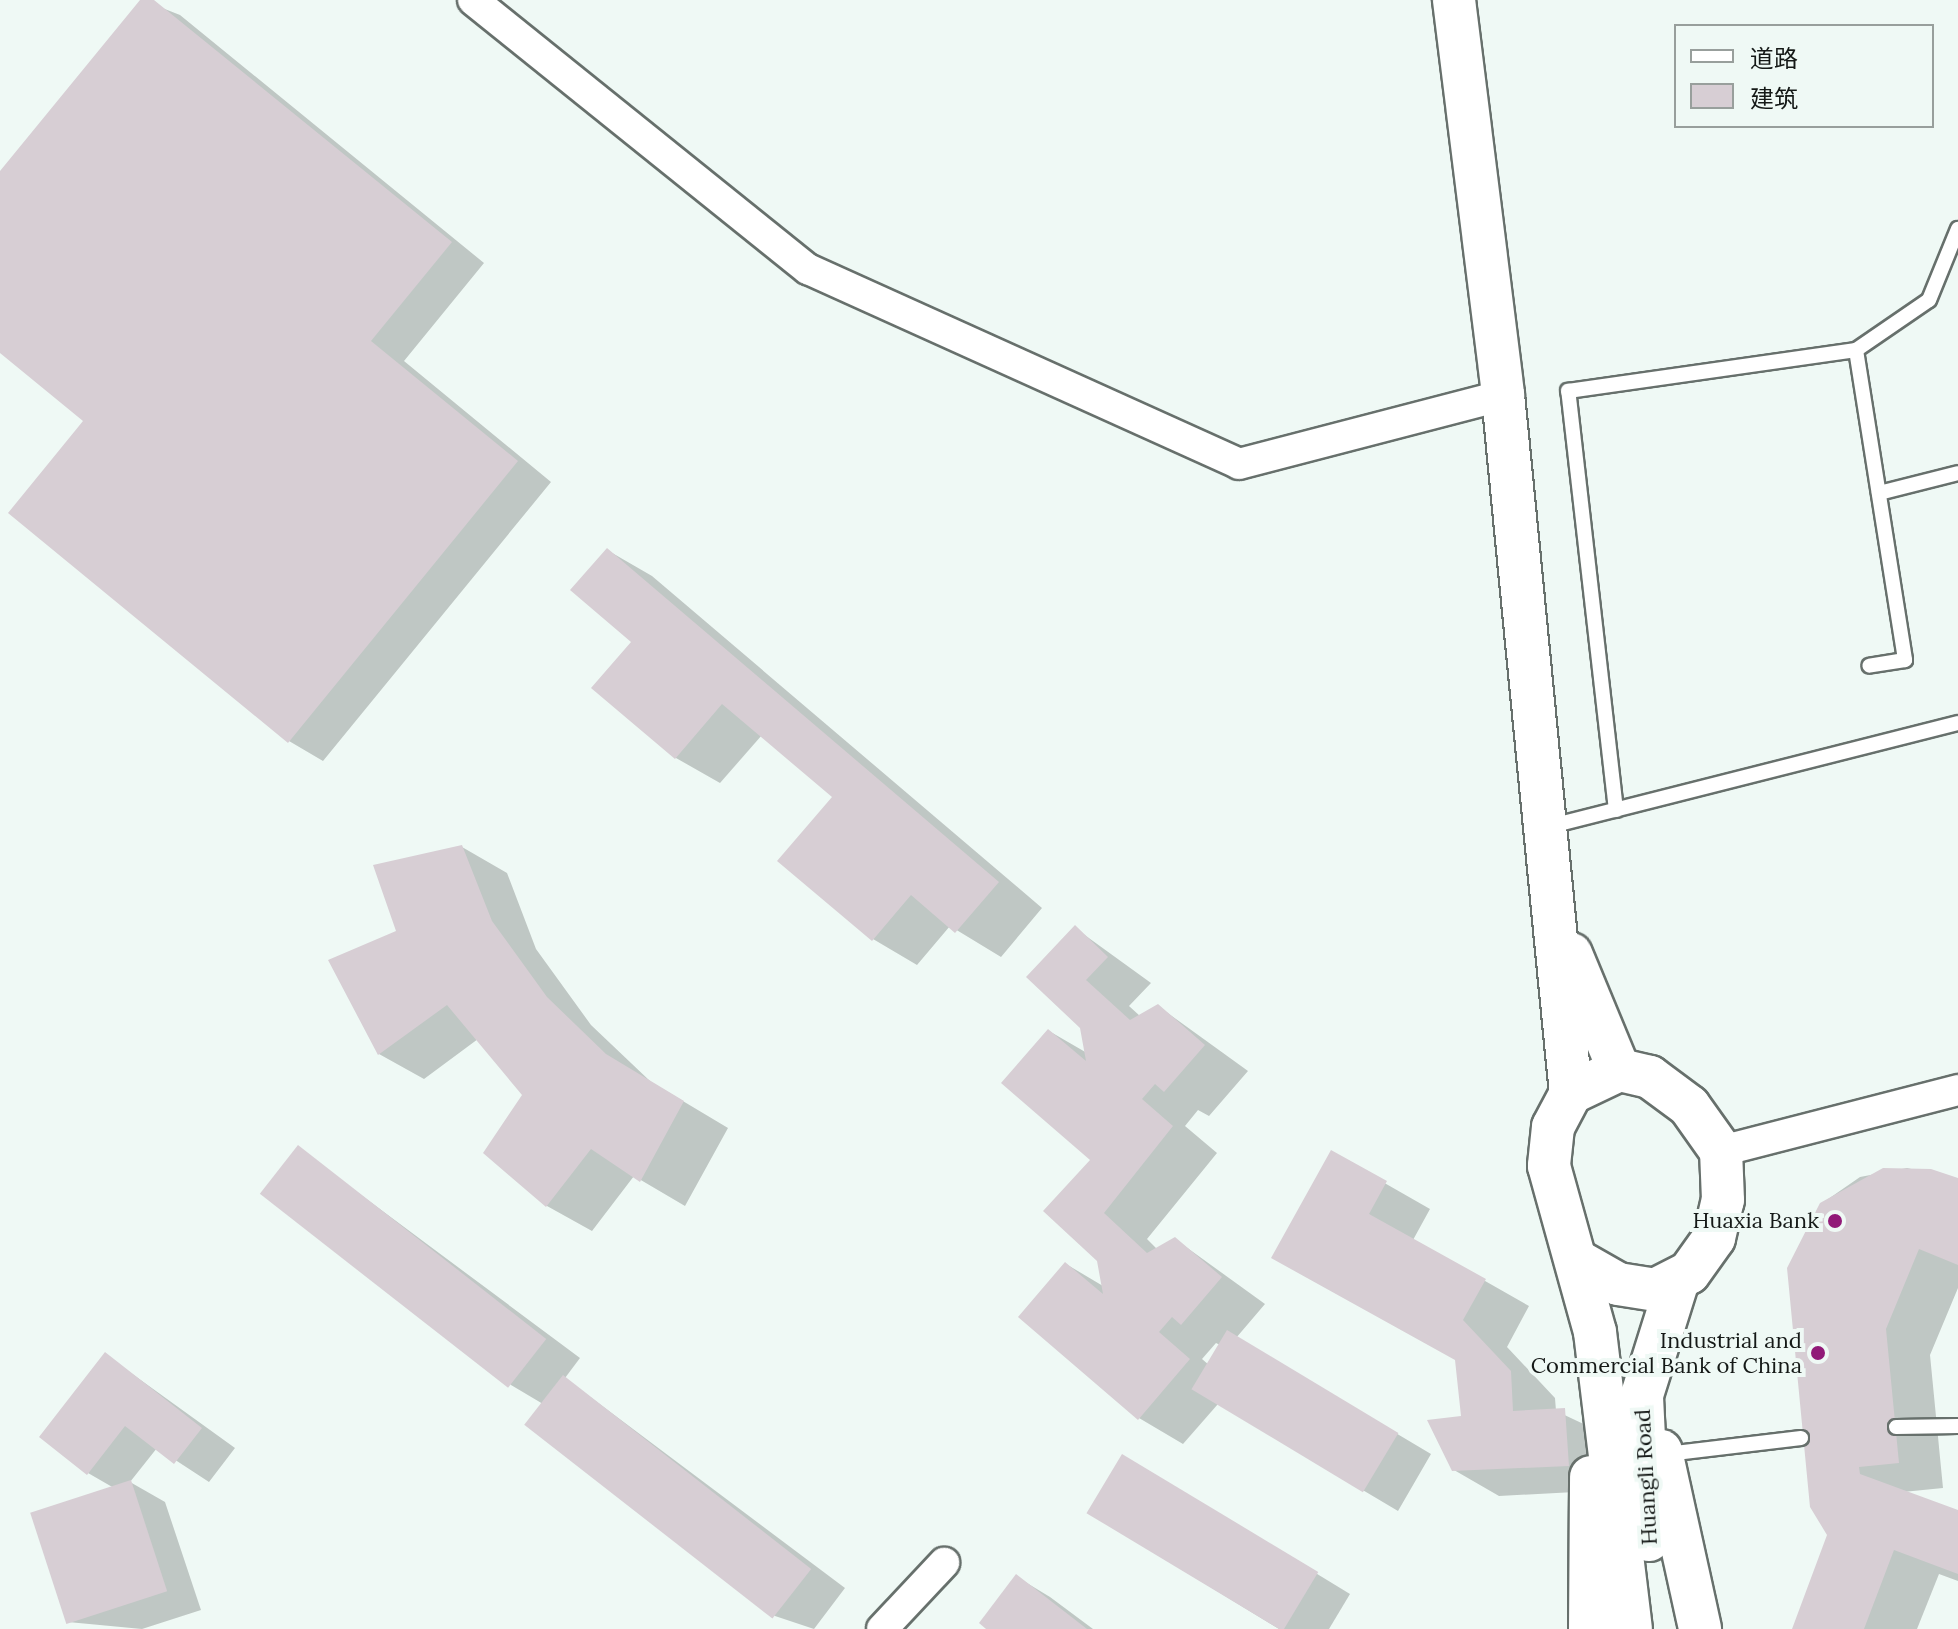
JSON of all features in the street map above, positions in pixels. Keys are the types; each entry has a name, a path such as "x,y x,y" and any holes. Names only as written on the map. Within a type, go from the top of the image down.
{"street":[{"path":"473,0 808,269 1239,464 1503,395"},
{"path":"1454,0 1503,395 1571,1093 1553,1127 1549,1166 1555,1208 1576,1260 1595,1332 1590,1629"},
{"path":"1556,915 1619,1070"},
{"path":"1571,1093 1619,1070 1671,1089 1721,1151 1723,1200 1714,1238 1677,1283 1632,1289 1576,1260"},
{"path":"1721,1151 1958,1090"},
{"name":"Huangli Road","path":"1659,1629 1642,1395 1677,1283"},
{"name":"Huangli Road","path":"1595,1332 1631,1629"},
{"path":"1642,1395 1663,1455 1700,1629"},
{"path":"882,1629 944,1563"}],"lane":[{"path":"1616,810 1568,391 1856,350 1929,300 1958,229"},
{"path":"1856,350 1905,660 1869,666"},
{"path":"1879,493 1958,473"},
{"path":"1547,827 1958,723"},
{"path":"1896,1427 1958,1426"},
{"path":"1663,1455 1801,1438"}],"building":[{"path":"140,0 154,0 452,242 371,341 518,461 288,743 8,513 83,421 0,353 0,171"},
{"path":"607,548 999,882 955,933 911,895 872,941 777,861 832,797 722,704 675,759 591,688 631,642 570,590"},
{"path":"462,845 492,921 547,997 606,1054 684,1101 640,1182 591,1149 546,1207 483,1153 522,1095 447,1005 378,1055 328,960 396,931 373,865"},
{"path":"1075,925 1108,957 1086,980 1130,1020 1158,1004 1205,1045 1164,1092 1155,1084 1142,1099 1173,1126 1104,1213 1147,1253 1175,1237 1222,1277 1181,1325 1172,1317 1159,1332 1190,1359 1138,1420 1018,1317 1065,1262 1103,1294 1097,1261 1043,1211 1090,1160 1001,1083 1048,1029 1086,1061 1080,1028 1026,977"},
{"path":"298,1145 546,1339 508,1388 260,1194"},
{"path":"1331,1150 1387,1181 1369,1214 1486,1279 1463,1320 1511,1371 1513,1411 1565,1408 1569,1466 1452,1471 1427,1420 1461,1416 1455,1360 1271,1258"},
{"path":"1883,1168 1931,1169 1958,1178 1958,1265 1919,1249 1886,1329 1899,1463 1859,1467 1860,1474 1958,1510 1958,1574 1894,1550 1864,1629 1792,1629 1827,1535 1810,1507 1787,1268 1820,1203"},
{"path":"1227,1330 1398,1433 1363,1492 1191,1389"},
{"path":"105,1352 202,1428 174,1464 125,1426 87,1475 39,1437"},
{"path":"563,1375 811,1569 772,1619 524,1425"},
{"path":"1122,1454 1318,1572 1284,1629 1279,1629 1086,1513"},
{"path":"131,1480 167,1591 66,1624 30,1513"},
{"path":"1016,1574 1087,1629 986,1629 979,1623"}],"place":[{"name":"Huaxia Bank","path":"1835,1221"},
{"name":"Industrial and Commercial Bank of China","path":"1818,1353"}]}
